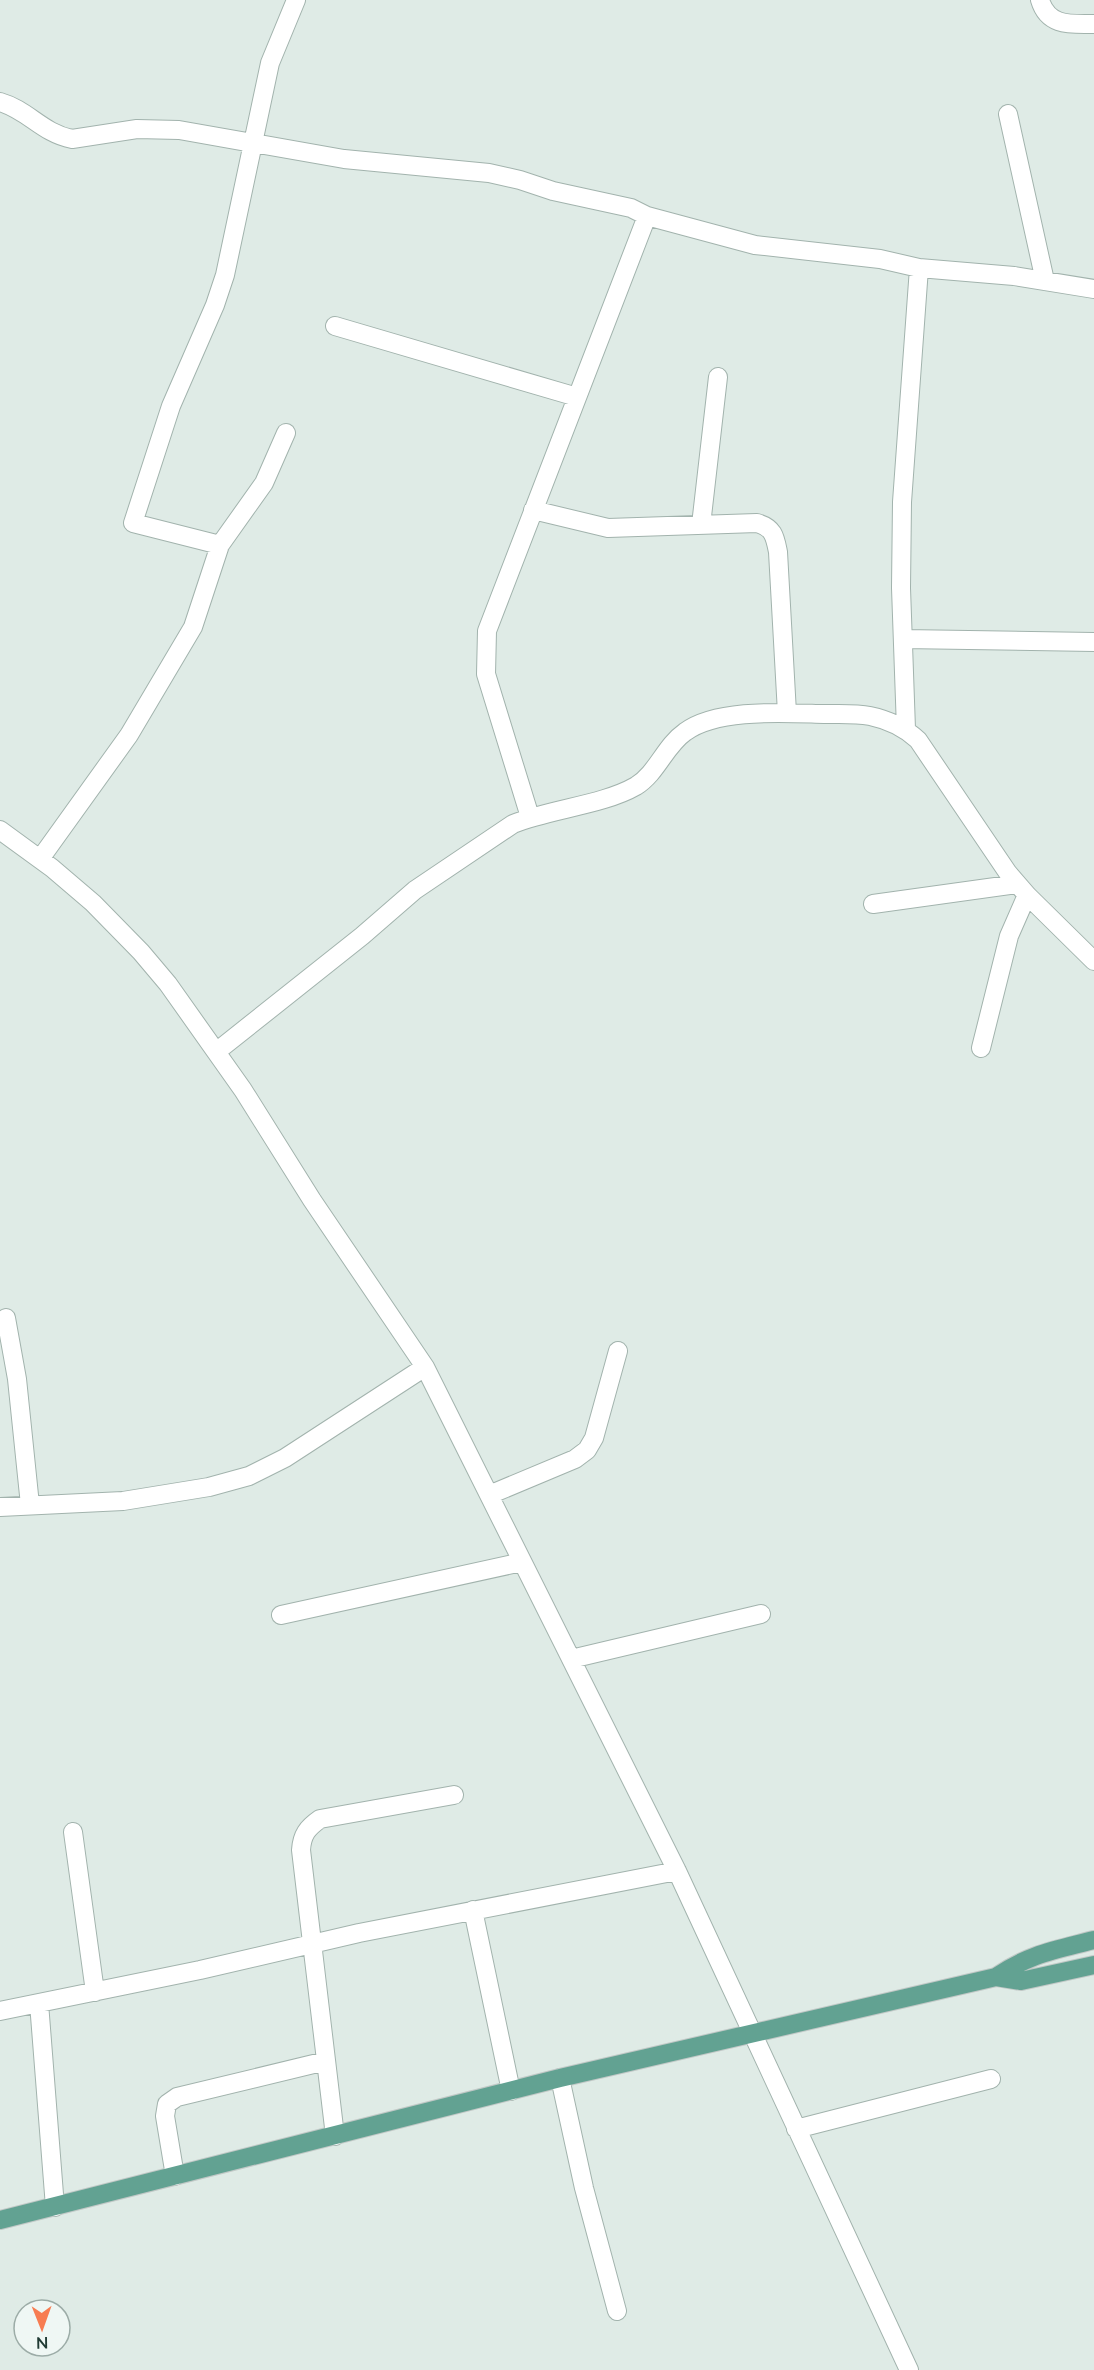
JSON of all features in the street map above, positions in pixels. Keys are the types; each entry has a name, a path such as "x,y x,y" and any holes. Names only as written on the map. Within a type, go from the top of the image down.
{"main road":[{"path":"0,2220 560,2078 996,1977 1017,1963 1035,1955 1094,1940"},
{"path":"996,1977 1021,1981 1094,1965"}],"street":[{"path":"220,545 133,523 171,406 215,305 225,275 270,63 296,0"},
{"path":"1040,0 1046,13 1056,21 1069,24 1094,24"},
{"path":"0,102 19,109 51,133 72,138 137,129 179,130 344,159 489,173 553,191 631,208 647,216 755,245 880,259 919,268 1044,280 1094,289"},
{"path":"1008,114 1044,280"},
{"path":"530,817 493,703 486,674 487,631 647,216"},
{"path":"906,729 901,588 902,502 919,268"},
{"path":"336,326 577,397"},
{"path":"701,525 718,378"},
{"path":"40,859 129,735 193,627 220,545 264,483 286,433"},
{"path":"533,510 608,528 757,523 767,526 774,533 778,552 787,713"},
{"path":"903,639 1094,642"},
{"path":"216,1052 416,890 513,824 530,817 621,793 637,785 649,775 684,732 700,723 744,715 787,713 867,715 890,721 906,729 918,740 977,828 1022,889 1094,961"},
{"path":"0,830 40,859 93,903 141,952 168,984 243,1090 312,1200 425,1367 677,1871 909,2370"},
{"path":"873,904 1022,889"},
{"path":"981,1048 1022,889"},
{"path":"6,1318 17,1378 30,1505"},
{"path":"489,1496 575,1459 587,1450 594,1438 618,1351"},
{"path":"0,1507 123,1501 209,1487 249,1476 285,1458 425,1367"},
{"path":"282,1615 522,1562"},
{"path":"571,1659 761,1614"},
{"path":"336,2136 311,1944 301,1850 303,1836 309,1827 320,1819 454,1795"},
{"path":"73,1832 94,1992"},
{"path":"0,2011 473,1910 677,1871"},
{"path":"473,1910 511,2091"},
{"path":"39,2003 55,2207"},
{"path":"175,2176 165,2116 167,2104 177,2097 326,2061"},
{"path":"560,2078 584,2188 617,2311"},
{"path":"796,2129 991,2079"}]}
